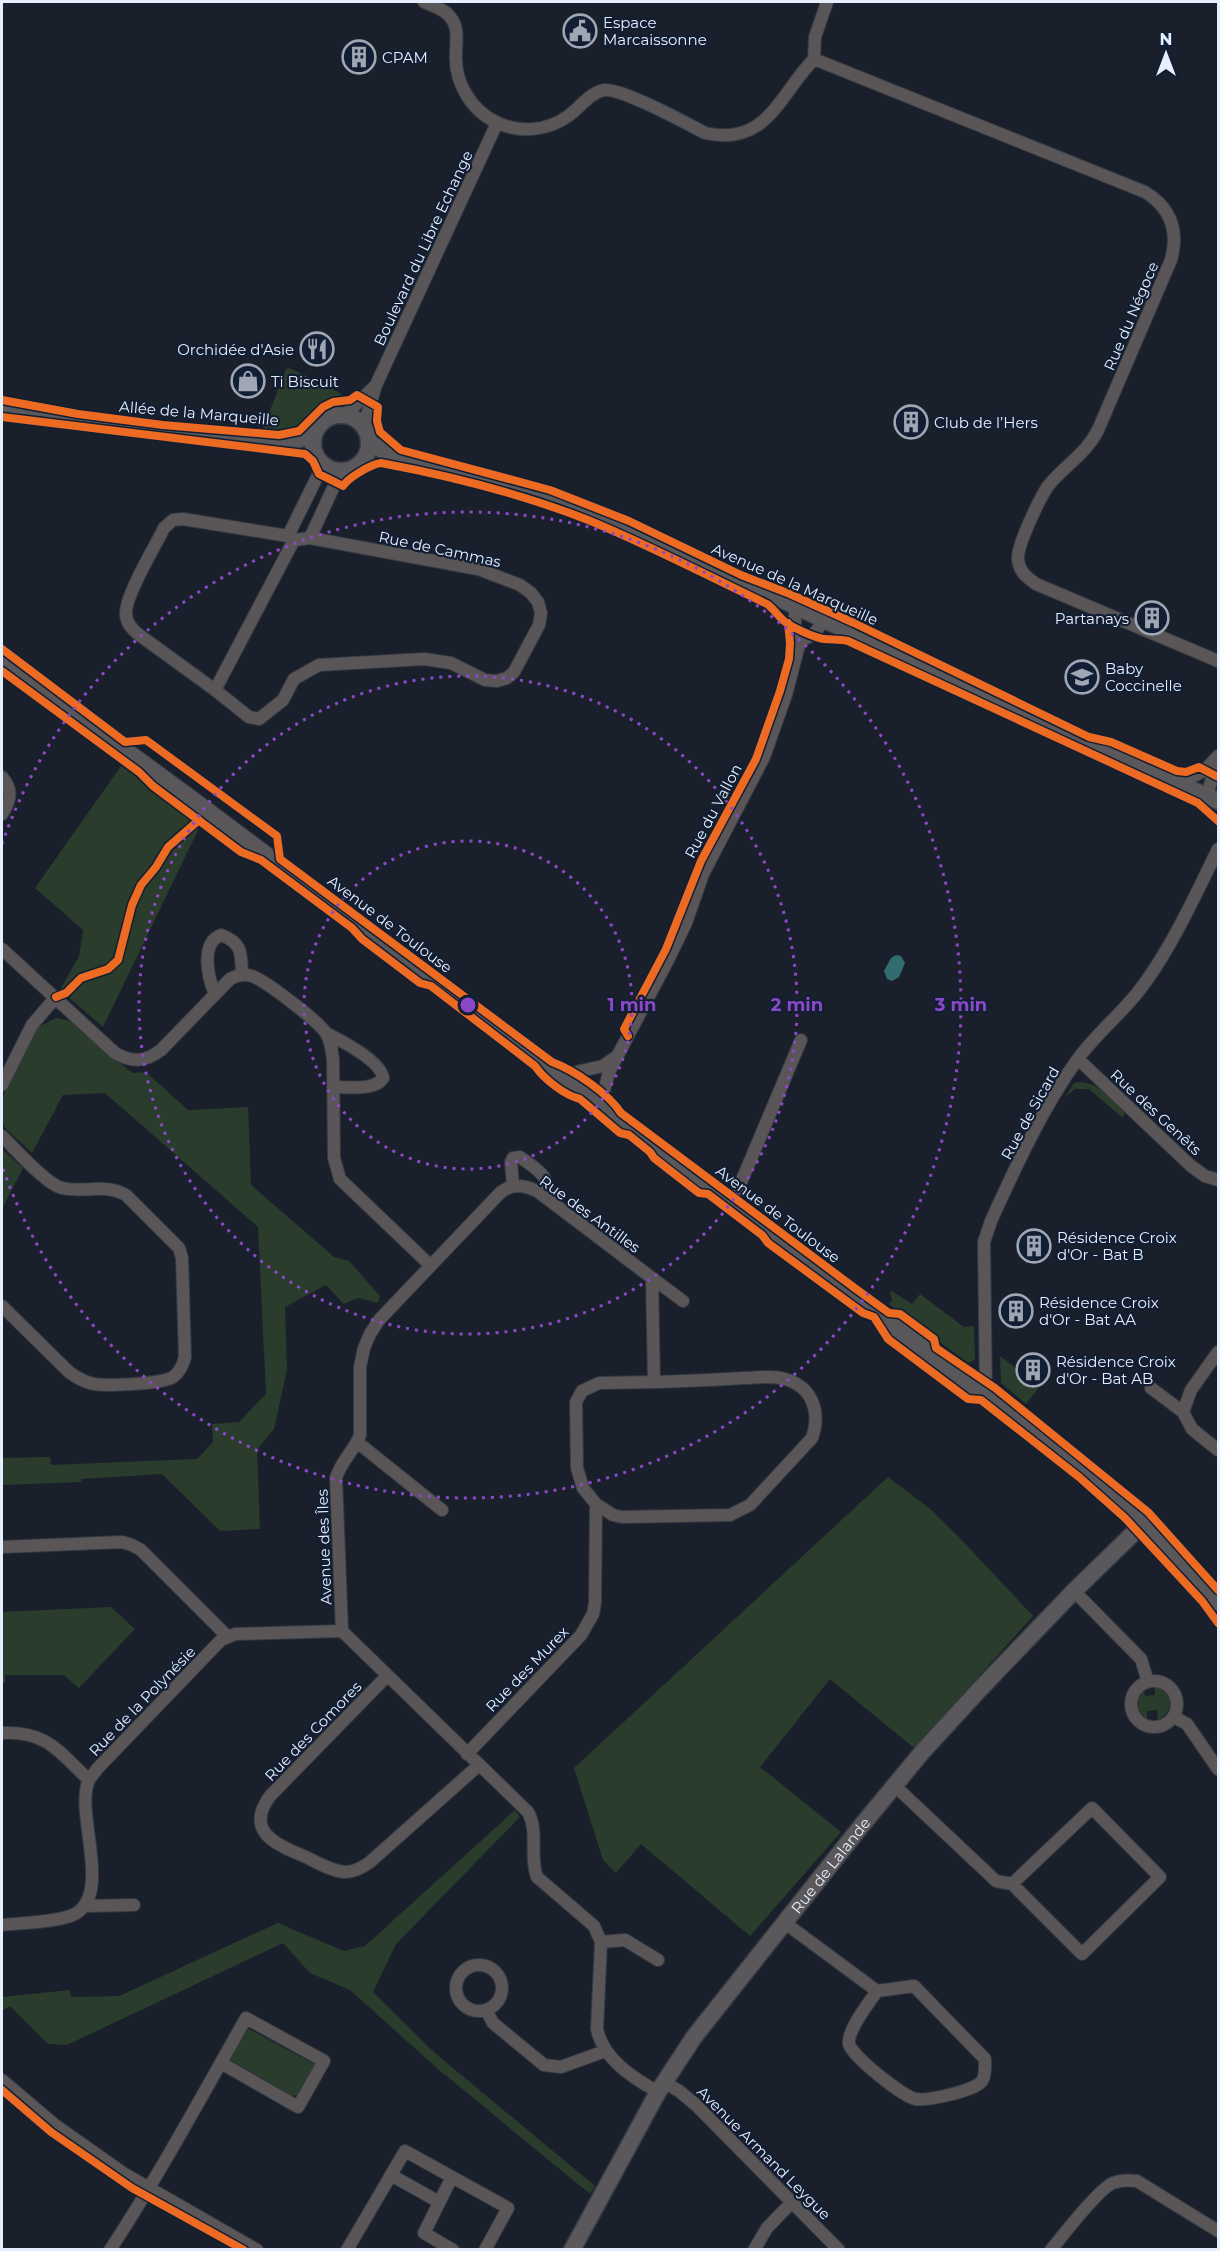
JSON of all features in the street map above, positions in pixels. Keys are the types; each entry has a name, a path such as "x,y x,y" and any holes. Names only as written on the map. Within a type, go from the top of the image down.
{"main road":[{"name":"Avenue de Toulouse","path":"2,661 185,795 1049,1442 1145,1522 1218,1602"}],"street":[{"path":"424,2 450,16 457,31 456,64 462,87 480,112 497,123 529,129 549,126 568,116 589,97 606,90 626,95 705,133 718,136 744,133 774,112 799,75 814,59 815,37 828,2"},
{"name":"Rue du Négoce","path":"814,59 1145,192 1156,199 1169,215 1175,237 1171,260 1102,421 1086,449 1048,487 1035,510 1017,556 1022,572 1036,584 1218,661"},
{"name":"Boulevard du Libre Echange","path":"364,425 376,386 497,123"},
{"name":"Boulevard du Libre Echange","path":"345,415 376,386"},
{"name":"Allée de la Marqueille","path":"2,409 142,428 290,442 317,450"},
{"path":"215,690 291,538 325,419 335,415 355,418 364,425 370,443 363,462 351,470 332,470 317,450"},
{"name":"Avenue de la Marqueille","path":"370,443 393,456 546,495 662,543 1059,731 1213,798"},
{"name":"Avenue de la Marqueille","path":"363,462 393,456"},
{"path":"310,538 341,471"},
{"name":"Rue de Cammas","path":"183,519 291,538 310,538 478,569 504,577 525,589 538,602 541,614 539,625 514,672 507,678 497,681 485,680 451,663 424,659 319,665 294,680 283,700 258,719 249,717 131,628 126,615 127,602 164,528 173,520 183,519"},
{"name":"Rue du Vallon","path":"604,1110 604,1085 615,1057 664,968 686,922 703,874 764,757 786,695 800,641 795,627 795,607"},
{"path":"800,641 813,635 824,621"},
{"path":"1180,783 1205,770 1218,756"},
{"path":"1213,798 1213,774 1218,766"},
{"path":"2,777 9,787 10,797 2,814"},
{"name":"Rue de Sicard","path":"986,1395 984,1242 991,1221 1055,1094 1078,1059 1137,993 1154,970 1218,849"},
{"path":"215,994 210,983 208,952 211,940 221,935 236,943 240,950 242,975"},
{"path":"2,949 115,1053 127,1059 139,1061 150,1058 161,1050 230,979 242,975 259,980 313,1020 326,1033 342,1041 382,1071 383,1078 380,1083 372,1086 333,1088"},
{"path":"2,1085 32,1025 56,998"},
{"path":"326,1033 331,1045 333,1060 334,1158 340,1179 430,1265 499,1194 513,1186 511,1162 513,1158 519,1157 545,1176 548,1189 547,1198"},
{"path":"731,1206 801,1040"},
{"path":"558,1076 603,1066 615,1057"},
{"name":"Rue des Genêts","path":"1078,1059 1191,1166 1205,1176 1218,1180"},
{"path":"2,1136 59,1188 116,1189 126,1195 173,1240 182,1258 185,1357 182,1368 173,1376 159,1382 92,1384 78,1379 69,1372 2,1306"},
{"name":"Rue des Antilles","path":"513,1186 528,1188 547,1198 683,1301"},
{"name":"Avenue des Îles","path":"342,1631 336,1478 344,1460 357,1442 361,1424 360,1368 364,1348 379,1320 430,1265"},
{"path":"652,1278 654,1382"},
{"path":"1183,1412 1191,1390 1218,1352"},
{"path":"783,1378 794,1382 813,1401 817,1413 812,1438 750,1505 740,1511 730,1515 633,1518 613,1515 596,1504 583,1488 577,1468 575,1408 578,1396 589,1386 599,1383 783,1378"},
{"path":"1151,1388 1183,1412 1192,1429 1218,1450"},
{"path":"357,1442 442,1510"},
{"name":"Rue des Murex","path":"467,1754 588,1625 595,1603 596,1504"},
{"name":"Rue de Lalande","path":"572,2250 661,2087 694,2037 895,1786 980,1689 1074,1591 1145,1522"},
{"path":"2,1547 122,1542 141,1550 228,1637 245,1634 342,1631 523,1806 531,1818 533,1868 537,1877 594,1926 601,1942 597,2029 599,2041 604,2051 631,2074 661,2087"},
{"path":"1074,1591 1141,1659 1148,1682"},
{"name":"Rue de la Polynésie","path":"85,1906 92,1883 86,1799 89,1780 213,1647 228,1637"},
{"name":"Rue des Comores","path":"387,1676 264,1804 263,1831 269,1839 331,1868 343,1872 352,1871 370,1862 479,1765"},
{"path":"1148,1682 1164,1683 1174,1692 1178,1705 1174,1717 1164,1726 1150,1728 1138,1722 1134,1717 1131,1711 1131,1698 1139,1686 1148,1682"},
{"path":"1174,1717 1187,1724 1218,1769"},
{"path":"2,1733 20,1732 41,1738 89,1780"},
{"path":"895,1786 996,1881 1012,1884 1082,1954 1160,1877 1092,1808 1012,1884"},
{"path":"2,1926 74,1915 85,1906 134,1905"},
{"path":"785,1923 876,1991 914,1986 985,2059 985,2072 981,2082 972,2088 928,2099 914,2099 903,2094 854,2054 849,2044 850,2032 876,1991"},
{"path":"601,1942 625,1940 658,1960"},
{"path":"486,2010 493,2023 544,2065 561,2067 604,2051"},
{"path":"110,2250 150,2189 246,2018 324,2061 298,2107 221,2063"},
{"path":"2,2080 55,2126 150,2189 257,2250"},
{"name":"Avenue Armand Leygue","path":"661,2087 679,2091 696,2105 839,2250"},
{"path":"347,2250 405,2151 508,2208 485,2250"},
{"path":"391,2175 439,2202"},
{"path":"452,2177 424,2233 453,2250"},
{"path":"1051,2250 1101,2192 1111,2183 1123,2180 1137,2181 1218,2231"},
{"path":"754,2250 767,2228 792,2202"}],"shaded area":[{"path":"287,367 326,385 341,394 340,398 322,405 289,429 273,431 263,428"},
{"path":"121,766 201,824 103,1027 60,990 79,956 83,930 35,888"},
{"path":"896,955 901,956 905,963 899,977 892,981 887,979 884,971 891,958"},
{"path":"56,1018 72,1021 132,1073 146,1072 188,1110 248,1107 251,1185 334,1257 349,1261 380,1296 378,1303 358,1298 344,1304 326,1285 285,1307 287,1370 274,1429 257,1450 260,1529 220,1531 162,1474 81,1479 81,1482 2,1485 2,1458 50,1457 51,1465 197,1459 213,1442 212,1424 239,1422 266,1394 258,1227 105,1093 63,1095 32,1153 5,1128 2,1121 2,1098 37,1028"},
{"path":"1074,1083 1093,1085 1104,1092 1125,1111 1123,1118 1089,1089 1075,1089 1065,1097"},
{"path":"2,1149 23,1168 2,1209"},
{"path":"892,1291 912,1304 920,1294 964,1327 974,1326 975,1360 968,1363 889,1304 892,1300 890,1293"},
{"path":"1000,1356 1040,1386 1026,1404 1001,1383"},
{"path":"888,1477 929,1508 1033,1616 914,1748 830,1679 760,1767 841,1832 750,1936 641,1844 616,1873 603,1860 574,1768"},
{"path":"111,1607 135,1629 79,1688 64,1675 5,1675 5,1683 2,1683 2,1612"},
{"path":"1154,1684 1166,1689 1170,1694 1170,1705 1164,1716 1158,1720 1157,1710 1147,1711 1147,1721 1136,1711 1134,1696 1143,1687 1145,1696 1155,1695"},
{"path":"515,1810 520,1817 396,1944 373,1992 436,2054 595,2186 590,2194 439,2070 350,1990 310,1973 283,1943 67,2045 48,2044 10,2006 2,2011 2,1997 70,1990 71,1997 119,1996 278,1923 344,1951 365,1946"},
{"path":"247,2028 316,2065 298,2095 292,2096 230,2060"}],"cycle path":[{"path":"2,400 78,414 163,425 279,435 299,431 323,407 333,402 350,400 357,395 378,407 377,421 380,432 401,450 550,490 629,521 741,575 854,623 1089,737 1111,742 1177,771 1186,772 1199,767 1218,777"},
{"path":"2,417 305,454 313,461 319,474 343,486 360,472 381,463 460,480 538,502 588,520 656,550 767,604 784,621 803,632 820,638 848,641 1198,803 1218,821"},
{"path":"628,1036 624,1029 666,949 701,861 756,759 789,659 788,623"},
{"path":"2,649 125,742 146,740 277,836 280,859 552,1062 590,1083 621,1113 856,1289 889,1313 900,1314 934,1339 936,1348 995,1388 1148,1512 1218,1590"},
{"path":"2,671 139,772 153,786 241,852 261,860 352,928 362,939 420,983 431,986 535,1066 555,1086 580,1099 620,1133 629,1135 699,1193 708,1194 762,1235 768,1243 863,1313 874,1317 888,1339 968,1399 981,1400 1079,1477 1125,1518 1202,1601 1218,1623"},
{"path":"56,997 66,993 81,978 108,969 118,960 132,905 141,885 156,867 168,847 199,820"},
{"path":"2,2090 51,2132 132,2188 244,2250"}],"place":[{"name":"Espace Marcaissonne","path":"580,31"},
{"name":"CPAM","path":"359,57"},
{"name":"Orchidée d'Asie","path":"317,349"},
{"name":"Ti Biscuit","path":"248,381"},
{"name":"Club de l’Hers","path":"911,422"},
{"name":"Partanays","path":"1152,618"},
{"name":"Baby Coccinelle","path":"1082,677"},
{"name":"Résidence Croix d'Or - Bat B","path":"1034,1246"},
{"name":"Résidence Croix d'Or - Bat AA","path":"1016,1311"},
{"name":"Résidence Croix d'Or - Bat AB","path":"1033,1370"}]}
